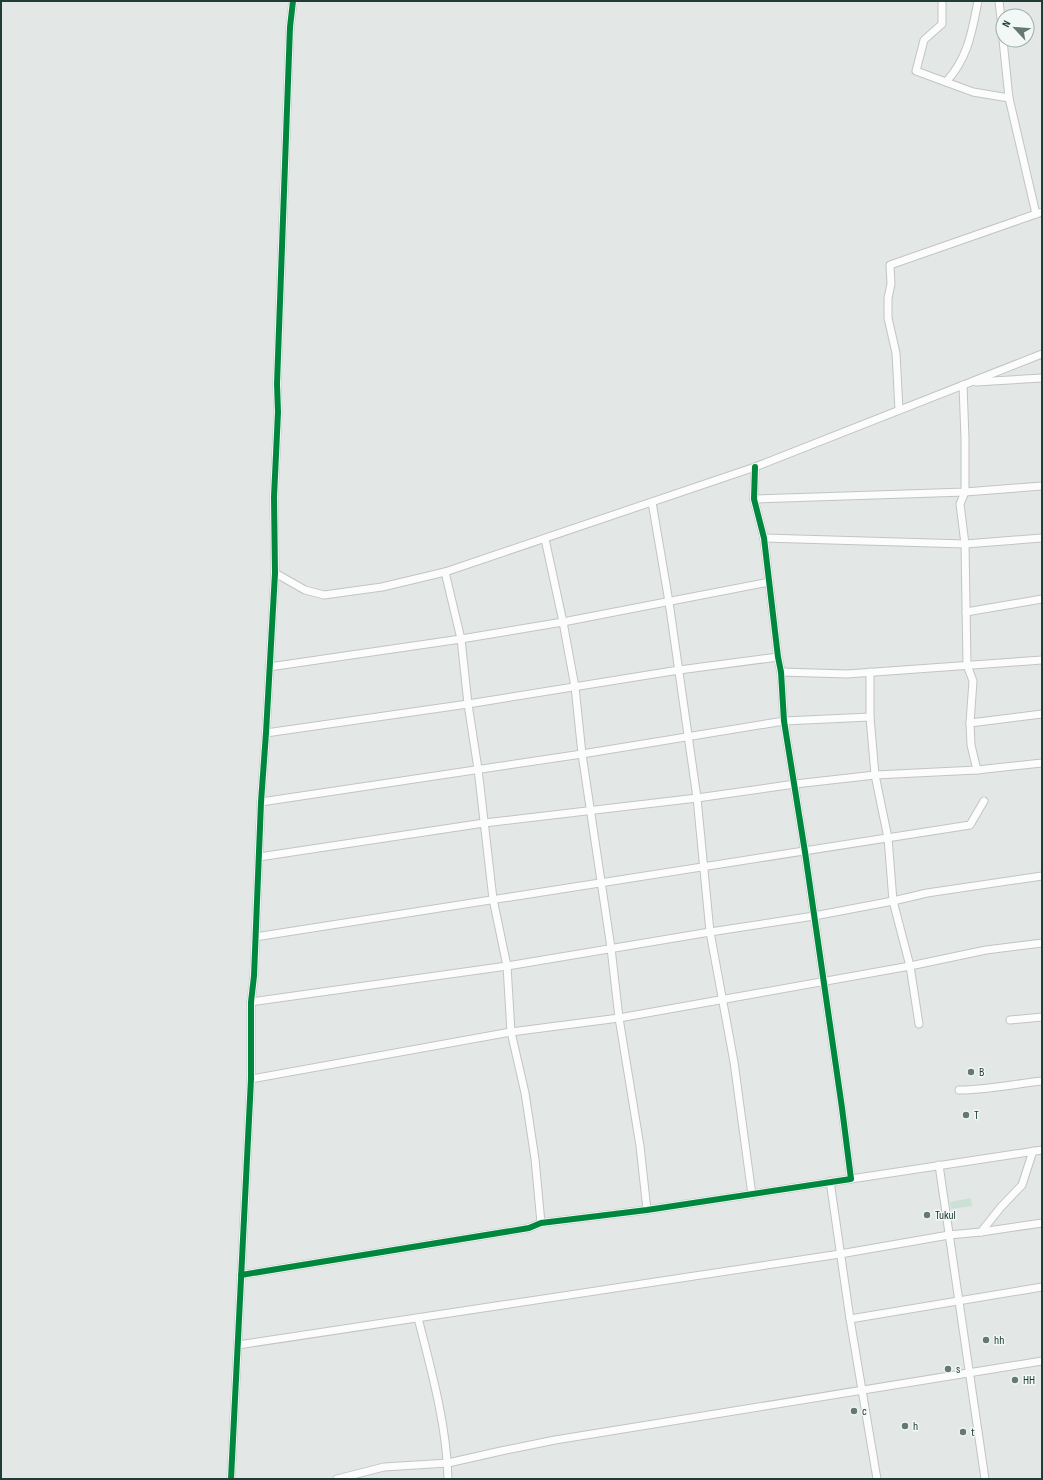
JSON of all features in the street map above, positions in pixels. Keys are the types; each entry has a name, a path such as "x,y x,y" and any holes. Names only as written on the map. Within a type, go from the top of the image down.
{"street":[{"path":"231,1479 251,1079 251,1002 254,976 261,802 275,573 274,497 278,412 277,384 290,27 293,1"},
{"path":"942,1 942,24 924,40 916,71 974,92 1009,98"},
{"path":"946,82 955,72 965,55 978,1"},
{"path":"899,410 896,353 888,318 888,298 891,284 890,265 1039,213 1009,98 1004,48"},
{"path":"275,573 305,590 324,595 382,587 445,572 755,467 1042,354"},
{"path":"967,384 1042,378"},
{"path":"967,384 965,492 960,504 965,544 967,665 972,681 970,723 971,745 977,770"},
{"path":"755,467 754,499 764,538 781,672 784,721 795,784 824,980 851,1179"},
{"path":"754,499 965,492 1042,486"},
{"path":"652,502 669,602 697,798 710,932 734,1062 752,1195"},
{"path":"764,538 965,544 1042,538"},
{"path":"545,539 575,687 582,754 600,883 612,948 619,1018 640,1146 647,1210"},
{"path":"445,572 462,639 468,704 478,769 493,900 507,966 511,1032 524,1094 535,1159 541,1223"},
{"path":"269,667 462,639 563,622 769,582"},
{"path":"966,612 1042,599"},
{"path":"266,733 468,704 679,670 778,657"},
{"path":"781,672 847,674 1042,660"},
{"path":"870,672 870,717 875,774 888,838 893,901 910,966 919,1024"},
{"path":"970,723 1042,714"},
{"path":"261,802 582,754 784,721 870,717"},
{"path":"259,857 484,823 591,812 875,774 977,770 1042,763"},
{"path":"255,937 970,825 984,801"},
{"path":"251,1002 507,966 814,916 927,893 1042,876"},
{"path":"251,1079 511,1032 619,1018 723,998 910,966 986,950 1042,943"},
{"path":"1010,1020 1042,1017"},
{"path":"959,1090 980,1090 1009,1084 1042,1081"},
{"path":"241,1275 529,1228 541,1223 752,1195 830,1181 1042,1150"},
{"path":"981,1232 1001,1207 1022,1185 1033,1151"},
{"path":"939,1165 985,1479"},
{"path":"830,1181 850,1320 877,1479"},
{"path":"238,1345 840,1254 949,1235 981,1232 1042,1222"},
{"path":"850,1320 1042,1287"},
{"path":"418,1318 434,1383 448,1463 448,1479"},
{"path":"336,1479 384,1467 448,1463 556,1440 1042,1361"}],"green space":[{"path":"971,1198 972,1206 951,1209 950,1202"}],"cycle path":[{"path":"231,1479 251,1079 251,1002 254,976 261,802 275,573 274,497 278,412 277,384 290,27 293,1"},
{"path":"241,1275 529,1228 541,1223 647,1210 851,1179 805,852 784,721 781,672 764,538 754,499 755,467"}],"place":[{"name":"B","path":"971,1072"},
{"name":"T","path":"966,1115"},
{"name":"Tukul","path":"927,1215"},
{"name":"hh","path":"986,1340"},
{"name":"s","path":"948,1369"},
{"name":"HH","path":"1015,1380"},
{"name":"c","path":"854,1411"},
{"name":"h","path":"905,1426"},
{"name":"t","path":"963,1432"}]}
